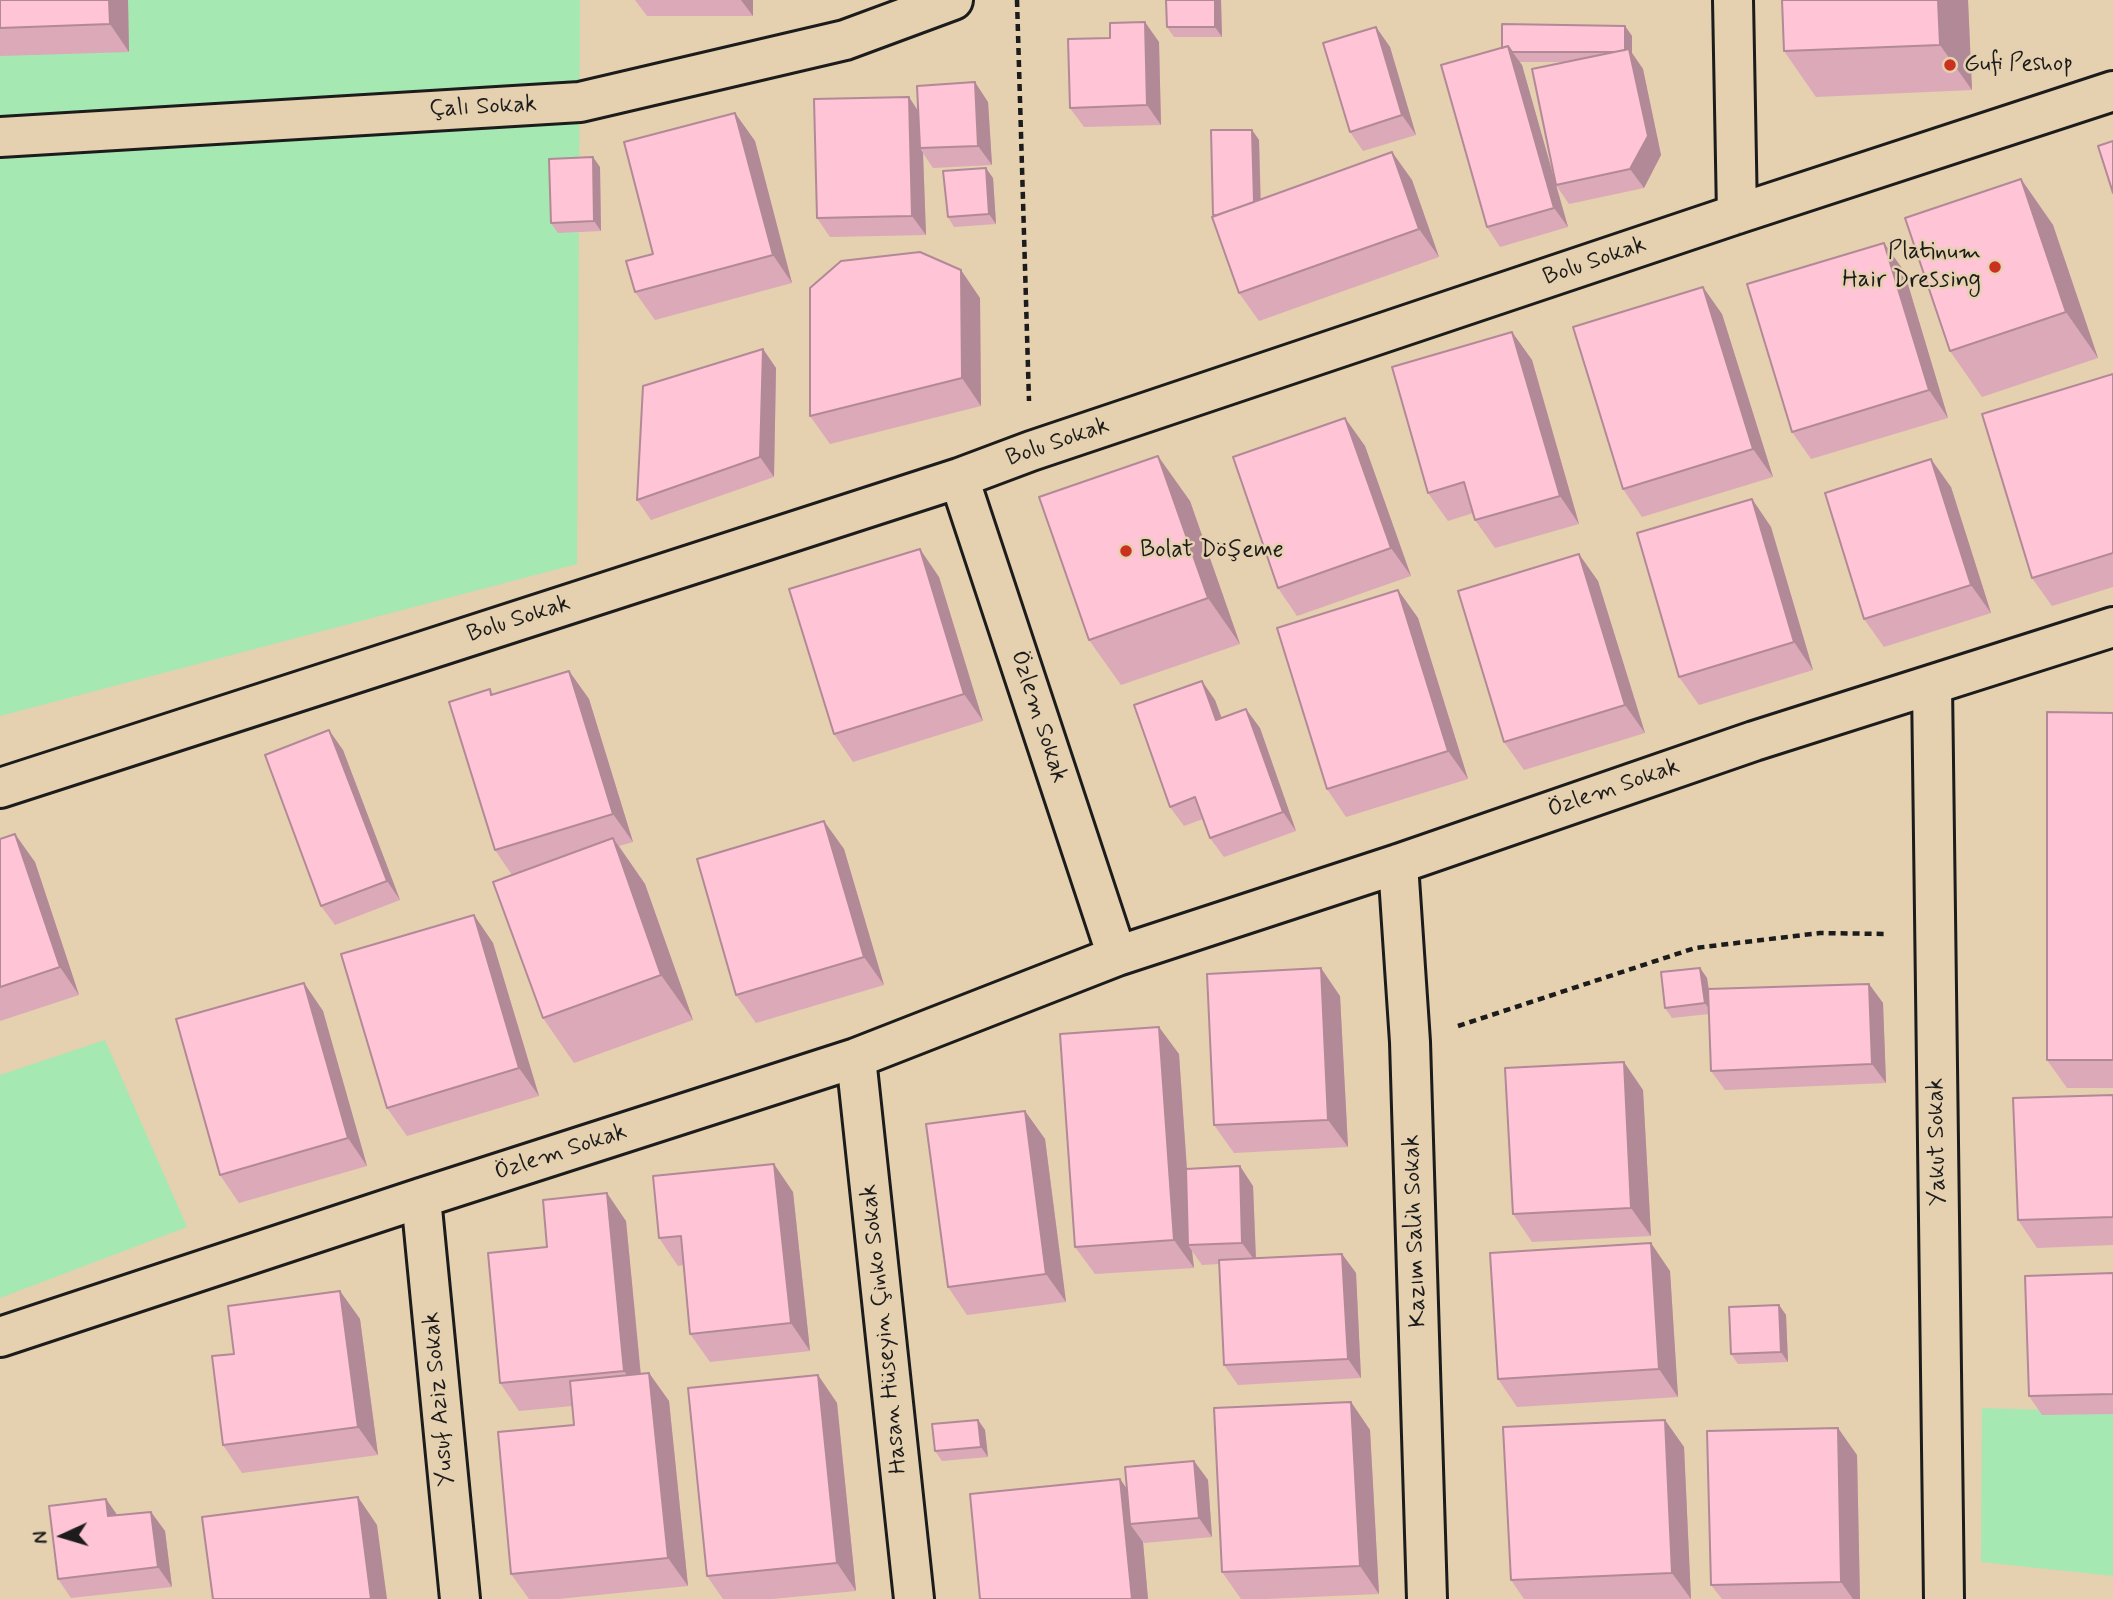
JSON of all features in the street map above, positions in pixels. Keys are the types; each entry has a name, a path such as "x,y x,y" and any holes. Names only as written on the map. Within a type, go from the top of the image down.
{"street":[{"name":"Çalı Sokak","path":"0,137 580,103 845,40 953,0"},
{"path":"1733,0 1737,214"},
{"name":"Bolu Sokak","path":"0,788 959,478 1031,451 1737,214 2113,91"},
{"name":"Özlem Sokak","path":"959,478 1117,956"},
{"name":"Özlem Sokak","path":"0,1338 421,1198 856,1058 1117,956 1398,864 1754,741 2113,627"},
{"name":"Yakut Sokak","path":"1932,685 1944,1599"},
{"name":"Kazım Salih Sokak","path":"1398,864 1410,1042 1427,1599"},
{"name":"Hasan Hüseyin Çinko Sokak","path":"856,1058 914,1599"},
{"name":"Yusuf Aziz Sokak","path":"421,1198 460,1599"}],"path":[{"path":"1017,0 1031,451"},
{"path":"1410,1042 1695,948 1821,933 1935,934"}],"green space":[{"path":"0,0 580,0 577,564 0,716"},
{"path":"105,1040 187,1227 0,1298 0,1075"},
{"path":"1982,1408 2113,1412 2113,1576 1981,1562"}],"building":[{"path":"0,0 109,0 110,24 0,28"},
{"path":"1166,0 1215,0 1215,27 1167,27"},
{"path":"1782,0 1938,0 1940,45 1784,51"},
{"path":"1145,22 1147,105 1070,108 1068,39 1110,38 1110,23"},
{"path":"1502,24 1625,26 1625,50 1512,52 1508,46 1502,48"},
{"path":"1376,27 1402,115 1350,132 1323,43"},
{"path":"1508,46 1554,208 1487,227 1441,65"},
{"path":"1629,49 1648,136 1630,169 1556,185 1532,69"},
{"path":"975,82 978,146 920,148 917,86"},
{"path":"909,97 912,216 817,218 814,99"},
{"path":"735,113 773,255 635,292 626,261 653,254 624,142"},
{"path":"1211,130 1252,130 1254,202 1217,215 1213,215"},
{"path":"2113,141 2113,193 2098,146"},
{"path":"1392,152 1419,229 1239,293 1212,217"},
{"path":"593,157 594,221 551,223 549,159"},
{"path":"986,168 989,214 948,217 943,171"},
{"path":"2021,179 2066,312 1950,351 1905,218"},
{"path":"1884,243 1929,390 1792,432 1747,284"},
{"path":"920,252 961,270 962,378 810,416 810,288 841,261"},
{"path":"1703,287 1753,449 1623,489 1573,327"},
{"path":"1512,332 1560,496 1475,520 1464,482 1428,493 1392,367"},
{"path":"763,349 760,457 637,500 643,386"},
{"path":"2113,374 2113,553 2032,578 1982,414"},
{"path":"1345,418 1391,548 1278,588 1233,457"},
{"path":"1158,456 1208,598 1089,640 1039,497"},
{"path":"1931,459 1971,585 1864,619 1825,493"},
{"path":"1752,499 1794,642 1679,677 1637,533"},
{"path":"920,549 964,694 834,734 789,589"},
{"path":"1579,554 1625,705 1504,742 1458,591"},
{"path":"1398,590 1448,751 1327,789 1277,628"},
{"path":"569,671 613,814 495,850 449,702 490,689 491,695"},
{"path":"1202,681 1216,720 1246,709 1283,812 1210,838 1195,797 1170,807 1134,705"},
{"path":"2047,712 2113,713 2113,1060 2047,1060"},
{"path":"329,730 387,881 321,906 265,755"},
{"path":"824,821 864,957 736,995 697,859"},
{"path":"15,834 60,967 0,987 0,839"},
{"path":"613,838 661,975 543,1018 493,882"},
{"path":"474,915 519,1068 387,1108 341,954"},
{"path":"1321,968 1328,1120 1214,1125 1207,974"},
{"path":"1700,968 1705,1003 1665,1008 1661,972"},
{"path":"304,983 348,1138 220,1175 176,1019"},
{"path":"1869,984 1872,1064 1711,1071 1708,989"},
{"path":"1159,1027 1174,1240 1075,1247 1060,1034"},
{"path":"1624,1062 1631,1208 1513,1214 1505,1068"},
{"path":"2113,1095 2113,1217 2018,1220 2013,1098"},
{"path":"1025,1111 1046,1274 948,1287 926,1124"},
{"path":"774,1164 791,1323 690,1334 681,1236 659,1238 653,1176"},
{"path":"1240,1166 1242,1243 1188,1245 1186,1169"},
{"path":"607,1193 624,1371 500,1383 488,1253 547,1247 543,1200"},
{"path":"1651,1243 1659,1369 1498,1379 1490,1253"},
{"path":"1342,1254 1348,1359 1224,1365 1219,1260"},
{"path":"2113,1273 2113,1394 2029,1396 2025,1276"},
{"path":"340,1291 358,1427 223,1445 212,1356 234,1354 228,1306"},
{"path":"1779,1305 1781,1352 1731,1354 1729,1307"},
{"path":"649,1373 668,1558 511,1574 498,1432 574,1425 570,1381"},
{"path":"818,1375 837,1563 707,1576 688,1388"},
{"path":"1351,1402 1360,1566 1222,1572 1214,1408"},
{"path":"978,1420 981,1447 935,1451 932,1424"},
{"path":"1665,1420 1672,1573 1511,1580 1503,1427"},
{"path":"1838,1428 1841,1582 1711,1585 1707,1431"},
{"path":"1194,1461 1199,1518 1130,1524 1125,1467"},
{"path":"1120,1479 1132,1599 980,1599 970,1494"},
{"path":"358,1497 371,1599 213,1599 202,1517"},
{"path":"106,1499 108,1516 151,1512 158,1567 58,1579 49,1506"}],"place":[{"name":"Gufi Peshop","path":"1950,65"},
{"name":"Platinum Hair Dressing","path":"1995,267"},
{"name":"Bolat Döşeme","path":"1126,551"}]}
